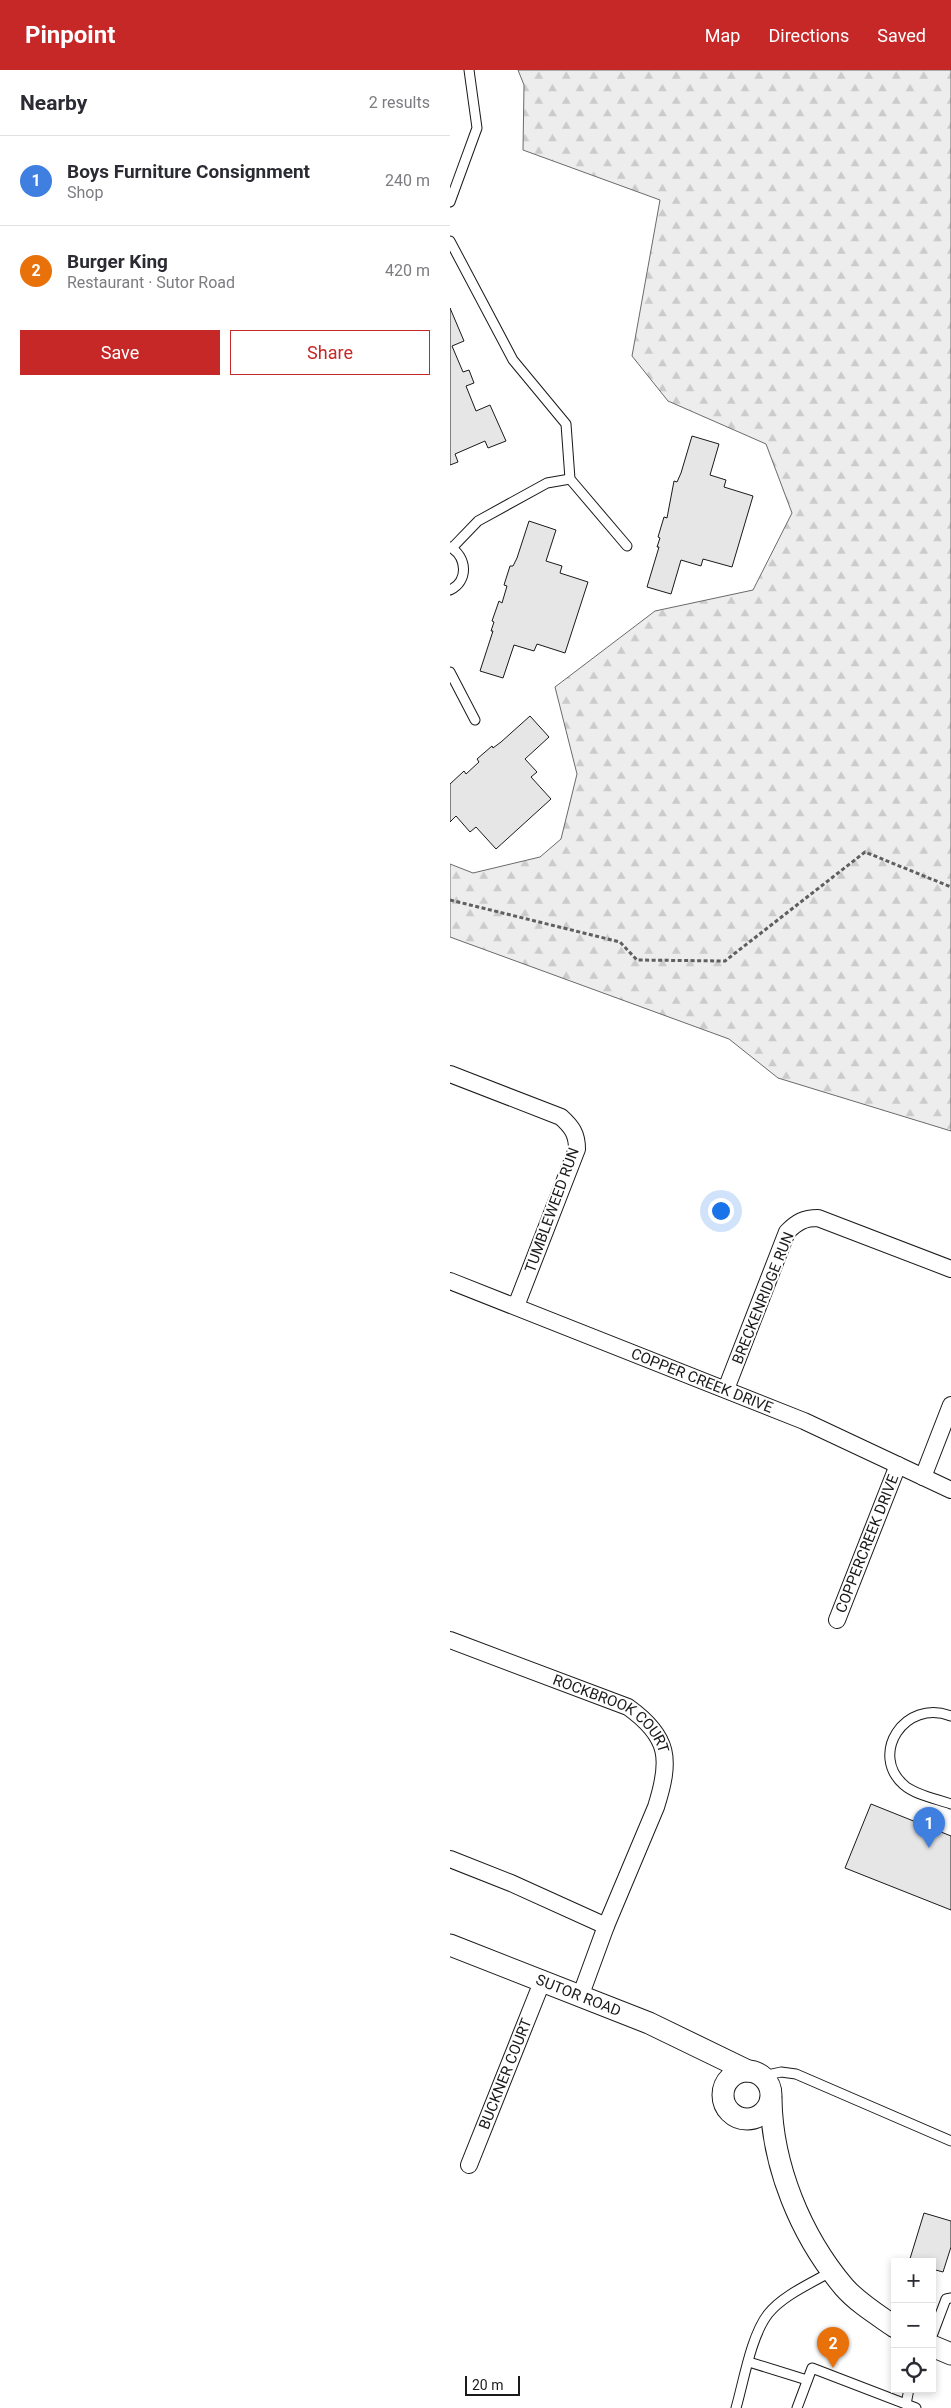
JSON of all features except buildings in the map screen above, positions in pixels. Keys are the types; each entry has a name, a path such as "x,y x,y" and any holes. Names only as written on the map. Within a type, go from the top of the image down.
{"street":[{"name":"TUMBLEWEED RUN","path":"450,1074 561,1117 572,1127 577,1137 577,1149 516,1306"},
{"name":"BRECKENRIDGE RUN","path":"726,1389 786,1232 795,1223 806,1218 818,1218 951,1269"},
{"name":"COPPER CREEK DRIVE","path":"450,1281 804,1420 951,1490"},
{"path":"923,1477 951,1406"},
{"name":"COPPERCREEK DRIVE","path":"837,1620 898,1465"},
{"name":"ROCKBROOK COURT","path":"450,1640 628,1707 643,1718 655,1731 664,1748 665,1766 662,1789 606,1926 580,1997"},
{"path":"450,1859 511,1883 606,1926"},
{"name":"SUTOR ROAD","path":"450,1945 649,2023 755,2073"},
{"name":"BUCKNER COURT","path":"469,2165 542,1982"},
{"path":"704,2050 709,2065 723,2090 727,2109 739,2118 763,2144 784,2176"},
{"path":"723,2090 733,2075 755,2073 768,2083 774,2144 800,2216 819,2254 845,2288 891,2324"},
{"path":"739,2118 756,2118 768,2107 771,2099"},
{"path":"936,2348 951,2354"}],"lane":[{"path":"450,202 477,128 469,70"},
{"path":"450,240 513,360 566,424 570,479 626,546"},
{"path":"450,590 459,583 464,568 462,560 451,547 478,521 547,483 570,479"},
{"path":"450,672 474,720"},
{"path":"951,1716 938,1711 930,1711 908,1720 896,1733 891,1759 895,1774 906,1787 951,1804"},
{"path":"755,2073 782,2072 796,2074 951,2141"},
{"path":"736,2408 759,2330 769,2313 782,2302 832,2271"},
{"path":"936,2325 946,2299 951,2298"},
{"path":"749,2362 807,2380"},
{"path":"797,2408 812,2368 916,2408"},
{"path":"906,2404 908,2393"}],"path":[{"path":"450,900 620,942 637,960 725,961 865,852 951,887"}],"green space":[{"path":"518,70 951,70 951,1131 778,1078 729,1039 450,937 450,864 473,873 540,857 561,839 577,774 555,687 655,611 753,590 792,513 766,444 668,401 632,356 660,200 523,150 524,85"}],"place":[{"name":"Boys Furniture Consignment","path":"929,1848"},
{"name":"Burger King","path":"833,2368"}]}
